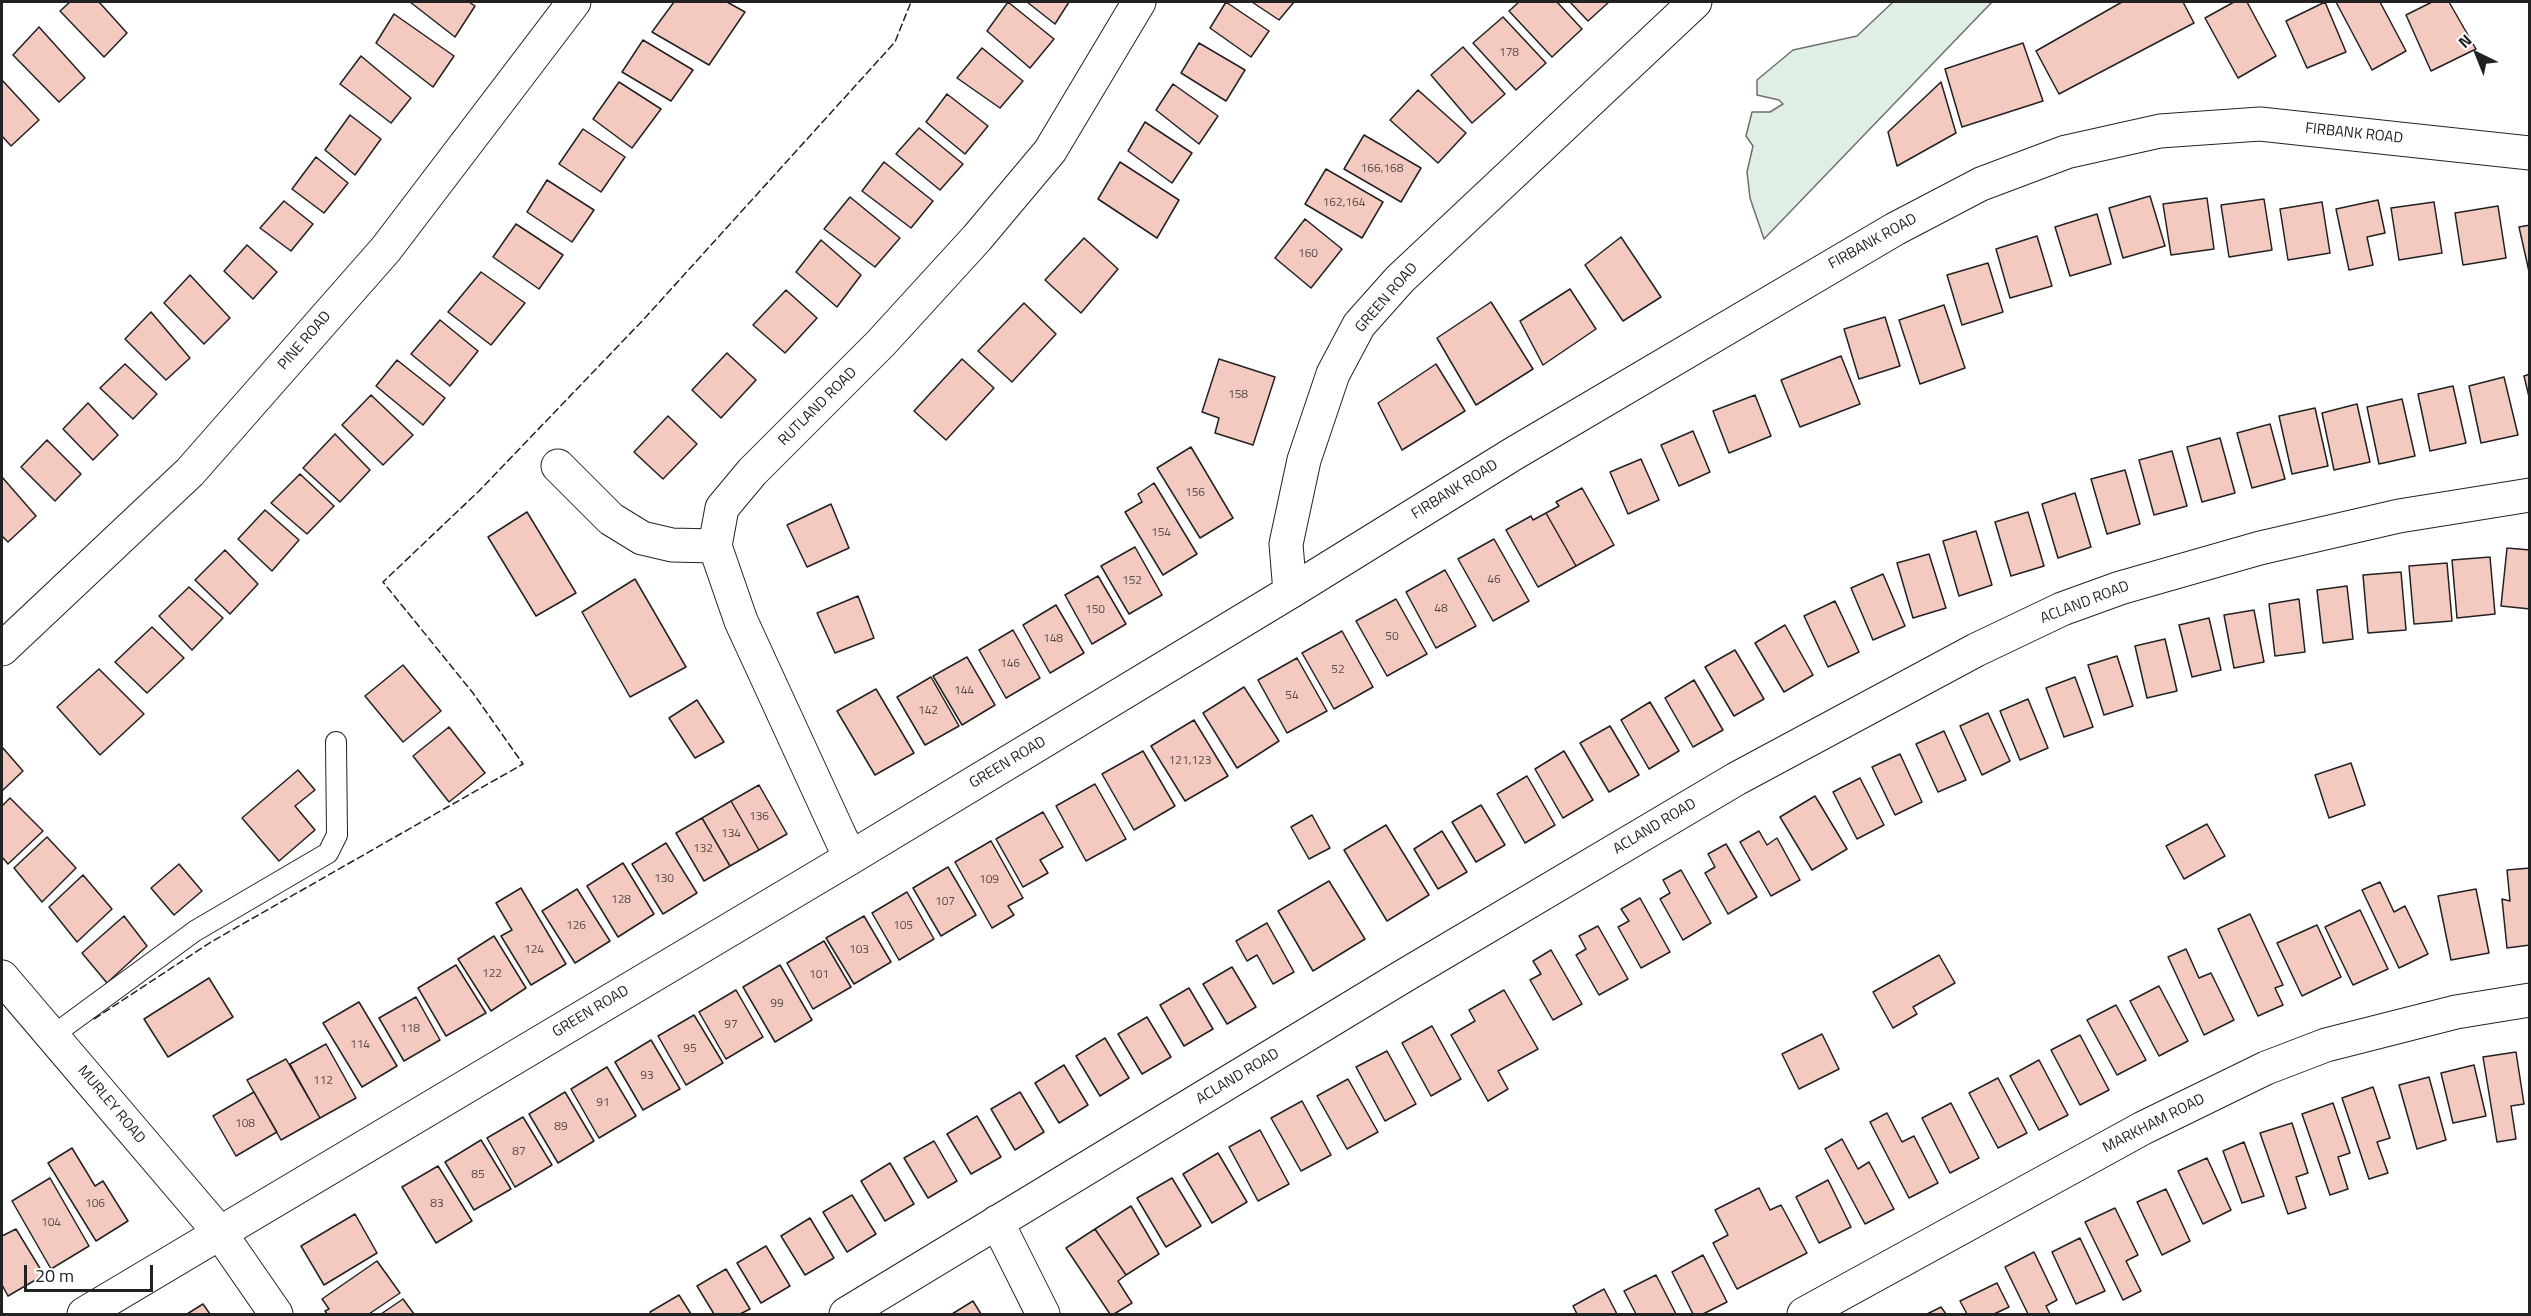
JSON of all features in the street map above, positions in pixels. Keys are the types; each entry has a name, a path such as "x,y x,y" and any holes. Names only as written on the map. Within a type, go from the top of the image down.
{"street":[{"name":"PINE ROAD","path":"2,649 198,463 386,249 574,2"},
{"name":"RUTLAND ROAD","path":"714,546 722,508 752,472 881,343 977,238 1050,151 1139,2"},
{"name":"GREEN ROAD","path":"84,1314 850,858 1290,592 1286,544 1304,460 1333,374 1359,325 1400,279 1695,2"},
{"name":"FIRBANK ROAD","path":"1290,592 1513,454 1895,229 1981,184 2066,152 2160,131 2260,124 2529,153"},
{"path":"558,466 611,519 642,538 672,544 714,546 741,621 850,858"},
{"name":"ACLAND ROAD","path":"846,1314 1736,778 1976,650 2062,609 2120,588 2260,548 2399,516 2529,495"},
{"name":"MURLEY ROAD","path":"2,977 220,1233 276,1314"},
{"name":"MARKHAM ROAD","path":"1804,1314 2143,1128 2266,1068 2337,1042 2456,1012 2529,1000"},
{"path":"997,1222 1043,1314"}],"lane":[{"path":"52,1036 195,931 328,853 337,835 336,742"}],"green space":[{"path":"1893,2 1992,2 1764,239 1750,198 1747,172 1753,146 1746,136 1752,112 1770,112 1783,104 1779,100 1757,95 1757,80 1793,50 1857,36"}],"building":[{"path":"70,2 99,2 127,33 104,57 60,11"},
{"path":"410,2 469,2 475,6 455,37"},
{"path":"674,2 727,2 745,12 709,65 652,32"},
{"path":"1008,2 1054,39 1030,68 987,31"},
{"path":"1027,2 1069,2 1055,24"},
{"path":"1226,2 1269,31 1251,57 1210,28"},
{"path":"1252,2 1294,2 1279,20"},
{"path":"1519,2 1557,2 1582,29 1552,57 1509,11"},
{"path":"1570,2 1609,2 1588,21"},
{"path":"2122,2 2183,2 2194,23 2059,94 2036,51"},
{"path":"2234,2 2247,2 2276,56 2238,78 2205,18"},
{"path":"2325,2 2346,52 2307,68 2286,21"},
{"path":"2336,2 2380,2 2406,51 2372,70"},
{"path":"2432,2 2449,2 2476,49 2431,71 2406,15"},
{"path":"394,14 454,56 433,87 376,43"},
{"path":"1503,17 1546,63 1516,90 1473,43"},
{"path":"39,27 85,78 59,102 13,55"},
{"path":"643,40 693,70 671,101 622,72"},
{"path":"1199,43 1245,70 1226,101 1181,73"},
{"path":"2023,43 2043,101 1962,127 1945,69"},
{"path":"1463,47 1505,94 1472,123 1431,75"},
{"path":"982,48 1023,81 1000,108 957,78"},
{"path":"361,56 411,98 391,123 340,84"},
{"path":"2,80 39,120 11,146 2,136"},
{"path":"619,82 661,109 632,148 593,119"},
{"path":"1941,82 1956,133 1897,166 1888,132"},
{"path":"1173,84 1218,116 1199,144 1156,110"},
{"path":"1418,90 1466,133 1438,163 1390,120"},
{"path":"947,94 988,126 965,154 926,122"},
{"path":"350,115 381,139 355,175 325,150"},
{"path":"1145,122 1192,153 1172,183 1128,151"},
{"path":"919,128 963,164 940,190 896,154"},
{"path":"583,129 625,157 601,192 559,164"},
{"path":"1364,135 1421,168 1401,202 1344,169"},
{"path":"316,157 348,183 324,213 292,189"},
{"path":"884,162 933,201 911,228 862,191"},
{"path":"1120,162 1179,200 1157,238 1098,199"},
{"path":"1326,169 1383,202 1362,238 1305,204"},
{"path":"547,180 594,210 572,242 527,212"},
{"path":"2150,196 2165,246 2123,258 2109,208"},
{"path":"850,197 900,238 875,267 824,229"},
{"path":"2207,198 2214,249 2171,255 2163,204"},
{"path":"2264,199 2272,250 2229,257 2221,205"},
{"path":"2378,200 2385,233 2367,237 2373,265 2349,270 2336,209"},
{"path":"284,201 313,224 291,251 260,228"},
{"path":"2322,202 2330,253 2288,260 2280,209"},
{"path":"2434,202 2442,253 2399,260 2391,208"},
{"path":"2498,206 2506,258 2463,265 2455,213"},
{"path":"2097,214 2111,264 2070,276 2055,227"},
{"path":"1305,219 1342,249 1311,288 1275,258"},
{"path":"516,224 563,255 539,289 493,257"},
{"path":"2530,225 2530,276 2519,227"},
{"path":"2037,236 2052,286 2010,298 1996,249"},
{"path":"1621,237 1661,297 1623,321 1585,265"},
{"path":"1084,238 1118,269 1081,313 1045,280"},
{"path":"821,240 861,275 837,307 796,272"},
{"path":"247,245 277,272 253,299 224,271"},
{"path":"1988,263 2003,312 1962,325 1947,275"},
{"path":"481,272 525,303 491,345 448,312"},
{"path":"190,275 230,318 204,344 164,303"},
{"path":"1570,289 1596,329 1543,365 1520,321"},
{"path":"786,290 817,318 785,353 753,325"},
{"path":"1491,302 1533,369 1476,405 1437,338"},
{"path":"1024,303 1056,334 1012,382 978,351"},
{"path":"1944,305 1965,368 1920,384 1899,320"},
{"path":"151,312 190,358 166,380 125,339"},
{"path":"1885,317 1900,366 1859,379 1844,329"},
{"path":"440,320 478,351 450,386 411,354"},
{"path":"727,353 756,380 721,418 692,390"},
{"path":"1841,356 1860,404 1800,427 1781,380"},
{"path":"962,359 994,388 946,440 914,411"},
{"path":"1219,359 1275,377 1253,445 1215,433 1219,418 1202,412"},
{"path":"397,360 445,398 423,425 376,386"},
{"path":"125,364 157,394 133,419 100,388"},
{"path":"1436,364 1465,411 1402,450 1378,403"},
{"path":"2530,374 2530,401 2524,376"},
{"path":"2504,377 2518,435 2481,443 2469,386"},
{"path":"2453,386 2466,443 2430,451 2418,394"},
{"path":"371,395 413,435 383,465 342,425"},
{"path":"1755,395 1771,436 1729,453 1713,411"},
{"path":"2402,399 2415,456 2379,464 2367,407"},
{"path":"88,403 118,435 93,460 63,429"},
{"path":"2357,404 2370,462 2334,470 2322,413"},
{"path":"2315,408 2328,466 2292,474 2279,416"},
{"path":"668,416 697,444 663,479 634,452"},
{"path":"2270,424 2285,479 2252,488 2237,433"},
{"path":"1693,431 1710,472 1679,486 1661,445"},
{"path":"335,434 370,470 340,502 303,468"},
{"path":"2220,438 2235,493 2202,502 2187,447"},
{"path":"47,440 81,474 55,501 21,467"},
{"path":"1191,447 1233,518 1200,538 1157,468"},
{"path":"2172,451 2187,506 2154,515 2139,460"},
{"path":"1641,459 1659,500 1628,514 1610,472"},
{"path":"2125,470 2140,524 2107,534 2091,479"},
{"path":"300,474 334,506 307,534 271,503"},
{"path":"2,477 36,516 8,542 2,536"},
{"path":"1154,483 1197,554 1163,575 1125,512 1142,502 1138,494"},
{"path":"1582,488 1614,545 1576,566 1546,513 1559,506 1556,502"},
{"path":"2075,493 2091,547 2058,558 2042,504"},
{"path":"831,504 849,548 807,567 787,525"},
{"path":"265,510 299,540 272,571 238,539"},
{"path":"527,512 576,593 536,616 488,537"},
{"path":"2028,512 2044,566 2011,576 1995,522"},
{"path":"1546,513 1576,566 1538,587 1506,530 1531,516 1533,520"},
{"path":"1976,531 1992,585 1959,596 1943,541"},
{"path":"1494,539 1529,601 1493,621 1458,559"},
{"path":"1135,547 1162,595 1129,614 1101,566"},
{"path":"2507,548 2530,550 2530,609 2501,606"},
{"path":"225,550 258,584 230,614 195,580"},
{"path":"1929,554 1946,608 1913,618 1897,563"},
{"path":"2490,557 2495,614 2457,618 2452,560"},
{"path":"2447,563 2452,621 2414,624 2409,566"},
{"path":"1445,570 1476,626 1436,648 1406,592"},
{"path":"2401,572 2406,630 2368,633 2363,575"},
{"path":"1883,574 1905,626 1873,640 1851,588"},
{"path":"1098,576 1126,624 1092,644 1065,595"},
{"path":"635,579 686,667 630,697 582,612"},
{"path":"2347,586 2353,639 2323,643 2317,590"},
{"path":"189,587 223,618 192,650 159,616"},
{"path":"858,596 874,638 835,653 817,613"},
{"path":"1396,599 1427,654 1387,676 1356,621"},
{"path":"2299,599 2305,652 2275,656 2269,604"},
{"path":"1835,601 1859,652 1828,667 1804,616"},
{"path":"1056,605 1084,653 1050,673 1023,625"},
{"path":"2254,610 2264,662 2234,668 2224,615"},
{"path":"2209,618 2221,670 2192,677 2179,625"},
{"path":"1785,625 1813,675 1784,692 1755,643"},
{"path":"152,627 184,658 147,693 115,662"},
{"path":"1013,630 1040,678 1006,698 979,650"},
{"path":"1342,631 1373,687 1334,709 1302,653"},
{"path":"2165,639 2177,691 2147,698 2135,646"},
{"path":"1735,650 1764,699 1734,716 1705,667"},
{"path":"2117,656 2133,706 2104,715 2088,665"},
{"path":"967,657 995,705 962,725 933,676"},
{"path":"1297,658 1327,711 1287,733 1258,680"},
{"path":"403,665 441,711 403,742 365,696"},
{"path":"99,669 144,714 100,755 57,707"},
{"path":"931,677 959,726 925,745 897,697"},
{"path":"2075,677 2093,727 2064,737 2046,688"},
{"path":"1694,680 1723,730 1693,747 1665,698"},
{"path":"1244,687 1279,741 1237,768 1203,713"},
{"path":"876,689 914,753 875,775 837,711"},
{"path":"2028,699 2048,748 2020,760 2000,711"},
{"path":"697,700 724,742 695,758 669,718"},
{"path":"1650,702 1679,751 1649,769 1621,720"},
{"path":"1988,713 2010,761 1982,775 1960,726"},
{"path":"1194,720 1228,776 1185,801 1151,746"},
{"path":"1610,726 1639,775 1609,792 1580,743"},
{"path":"449,727 485,773 449,802 413,756"},
{"path":"1944,731 1966,780 1938,792 1916,744"},
{"path":"2,747 23,771 2,791"},
{"path":"1143,751 1175,806 1134,830 1102,774"},
{"path":"1564,751 1593,800 1563,818 1535,769"},
{"path":"1900,754 1922,802 1895,815 1872,767"},
{"path":"2351,763 2365,805 2329,818 2315,775"},
{"path":"298,770 315,790 295,806 315,830 279,861 242,818"},
{"path":"1527,776 1555,825 1525,843 1497,794"},
{"path":"1860,778 1884,825 1857,839 1833,792"},
{"path":"1095,784 1126,839 1086,861 1056,806"},
{"path":"759,785 787,834 759,850 731,801"},
{"path":"1815,796 1847,849 1812,870 1780,817"},
{"path":"10,798 43,831 8,864 2,857 2,806"},
{"path":"731,801 759,850 730,866 702,818"},
{"path":"1481,805 1505,845 1476,862 1452,822"},
{"path":"1043,812 1063,847 1040,860 1048,873 1023,887 996,839"},
{"path":"1312,815 1330,848 1309,859 1291,827"},
{"path":"702,818 730,866 704,881 676,833"},
{"path":"2207,824 2225,856 2184,879 2166,846"},
{"path":"1386,825 1429,895 1387,921 1344,850"},
{"path":"1442,831 1467,872 1438,889 1414,849"},
{"path":"1759,831 1767,845 1777,838 1800,880 1771,896 1740,842"},
{"path":"47,837 76,868 42,902 14,868"},
{"path":"991,841 1023,898 1008,906 1014,915 992,928 955,862"},
{"path":"666,843 697,893 663,914 632,864"},
{"path":"1726,844 1757,897 1728,914 1705,873 1715,867 1708,854"},
{"path":"623,863 654,914 618,937 587,886"},
{"path":"179,864 202,891 174,915 151,888"},
{"path":"948,867 976,915 941,936 913,888"},
{"path":"2530,868 2530,945 2507,948 2502,899 2510,901 2507,870"},
{"path":"1681,870 1711,923 1683,940 1660,899 1670,893 1663,880"},
{"path":"83,875 112,909 77,942 49,907"},
{"path":"1329,881 1365,939 1313,971 1278,911"},
{"path":"2380,882 2394,912 2405,906 2428,954 2399,968 2362,890"},
{"path":"521,888 566,964 531,985 501,936 512,930 496,903"},
{"path":"577,889 610,941 575,963 542,911"},
{"path":"2476,889 2489,953 2451,960 2438,896"},
{"path":"907,892 934,939 899,960 872,913"},
{"path":"1640,898 1670,952 1641,968 1618,927 1629,921 1621,909"},
{"path":"2360,910 2388,969 2353,985 2325,927"},
{"path":"2250,914 2283,985 2275,988 2283,1005 2258,1016 2218,929"},
{"path":"124,916 147,946 107,983 82,953"},
{"path":"864,916 891,962 854,984 826,938"},
{"path":"1267,923 1294,972 1273,984 1257,955 1247,961 1236,941"},
{"path":"2317,925 2341,977 2302,996 2277,943"},
{"path":"1598,926 1628,979 1599,995 1576,955 1586,949 1579,936"},
{"path":"494,936 526,988 491,1011 458,959"},
{"path":"824,941 851,987 813,1009 787,963"},
{"path":"2186,949 2199,978 2211,973 2234,1020 2204,1035 2168,957"},
{"path":"1551,950 1582,1004 1553,1020 1530,980 1541,974 1533,961"},
{"path":"1939,955 1955,983 1913,1007 1917,1014 1893,1028 1873,992"},
{"path":"456,965 486,1013 446,1036 418,988"},
{"path":"780,965 812,1020 775,1042 743,987"},
{"path":"1232,967 1256,1007 1227,1024 1203,984"},
{"path":"209,978 233,1017 168,1057 144,1019"},
{"path":"2159,986 2188,1041 2159,1056 2130,1001"},
{"path":"1189,988 1213,1029 1184,1046 1160,1005"},
{"path":"736,990 763,1037 726,1059 699,1012"},
{"path":"1504,990 1538,1049 1498,1071 1508,1089 1488,1101 1451,1035 1475,1021 1469,1010"},
{"path":"416,997 440,1040 404,1061 379,1018"},
{"path":"359,1002 397,1066 362,1087 323,1023"},
{"path":"2116,1005 2146,1060 2117,1075 2087,1020"},
{"path":"694,1015 723,1063 686,1085 658,1036"},
{"path":"1147,1017 1171,1057 1142,1074 1118,1034"},
{"path":"1432,1026 1461,1079 1431,1096 1402,1043"},
{"path":"1822,1034 1839,1069 1799,1089 1782,1054"},
{"path":"2080,1035 2109,1090 2080,1105 2051,1050"},
{"path":"1105,1038 1129,1078 1100,1096 1076,1056"},
{"path":"651,1040 680,1089 643,1110 615,1062"},
{"path":"326,1044 356,1098 320,1118 290,1064"},
{"path":"1387,1051 1416,1104 1385,1121 1356,1067"},
{"path":"2516,1052 2524,1104 2511,1106 2516,1139 2497,1142 2483,1057"},
{"path":"286,1059 320,1118 281,1140 247,1080"},
{"path":"2039,1060 2068,1115 2039,1130 2010,1076"},
{"path":"1064,1065 1088,1105 1059,1123 1035,1083"},
{"path":"2474,1065 2486,1116 2453,1123 2441,1073"},
{"path":"607,1067 636,1116 599,1138 571,1089"},
{"path":"2429,1077 2446,1140 2417,1149 2399,1085"},
{"path":"1998,1078 2027,1133 1998,1148 1969,1093"},
{"path":"1348,1079 1378,1132 1347,1149 1317,1096"},
{"path":"2373,1087 2390,1138 2377,1142 2388,1173 2369,1179 2342,1098"},
{"path":"254,1092 277,1132 236,1156 213,1116"},
{"path":"565,1092 594,1141 558,1163 529,1114"},
{"path":"1020,1092 1044,1132 1015,1150 991,1109"},
{"path":"1302,1101 1331,1155 1301,1171 1271,1118"},
{"path":"1951,1103 1979,1158 1950,1173 1922,1118"},
{"path":"2333,1103 2350,1153 2338,1157 2348,1189 2330,1195 2302,1114"},
{"path":"1887,1113 1902,1142 1914,1136 1938,1183 1909,1198 1870,1122"},
{"path":"977,1116 1001,1157 971,1174 947,1134"},
{"path":"523,1117 552,1165 515,1187 487,1138"},
{"path":"2292,1123 2308,1173 2296,1177 2306,1208 2288,1214 2260,1133"},
{"path":"1260,1130 1289,1184 1258,1201 1229,1147"},
{"path":"1842,1139 1858,1169 1869,1162 1894,1209 1865,1224 1825,1149"},
{"path":"481,1140 511,1189 474,1210 445,1162"},
{"path":"934,1141 957,1181 928,1198 904,1158"},
{"path":"2244,1142 2264,1196 2242,1203 2223,1151"},
{"path":"72,1148 95,1186 103,1181 128,1221 96,1241 48,1163"},
{"path":"1218,1153 1247,1202 1212,1223 1183,1174"},
{"path":"2207,1158 2231,1210 2203,1224 2178,1171"},
{"path":"890,1163 914,1204 885,1221 861,1181"},
{"path":"438,1166 472,1221 436,1243 402,1187"},
{"path":"50,1178 89,1246 51,1269 12,1201"},
{"path":"1172,1178 1201,1226 1166,1247 1137,1198"},
{"path":"1828,1180 1851,1227 1819,1243 1796,1197"},
{"path":"1759,1188 1770,1210 1781,1205 1807,1253 1737,1289 1713,1243 1728,1235 1715,1210"},
{"path":"2166,1189 2190,1241 2162,1255 2137,1202"},
{"path":"852,1195 876,1234 847,1252 823,1212"},
{"path":"1131,1206 1159,1254 1126,1275 1095,1229"},
{"path":"2115,1208 2138,1255 2126,1261 2141,1291 2123,1300 2085,1222"},
{"path":"355,1214 377,1253 324,1285 301,1246"},
{"path":"810,1218 834,1258 805,1275 781,1236"},
{"path":"16,1229 44,1275 8,1296 2,1285 2,1236"},
{"path":"1095,1229 1126,1275 1118,1281 1132,1303 1114,1314 1110,1314 1066,1248"},
{"path":"2080,1238 2105,1291 2076,1304 2052,1252"},
{"path":"766,1246 790,1286 761,1303 737,1263"},
{"path":"2034,1252 2057,1300 2046,1306 2050,1314 2028,1314 2005,1267"},
{"path":"1703,1255 1727,1302 1703,1314 1693,1314 1672,1272"},
{"path":"377,1261 400,1293 369,1314 327,1314 325,1311 329,1309 322,1299"},
{"path":"726,1269 750,1309 740,1314 714,1314 697,1286"},
{"path":"1656,1275 1676,1314 1636,1314 1624,1291"},
{"path":"1997,1283 2009,1307 1994,1314 1967,1314 1960,1301"},
{"path":"1604,1289 1617,1314 1577,1314 1573,1306"},
{"path":"679,1295 691,1314 651,1314 650,1312"},
{"path":"403,1299 414,1314 381,1314"},
{"path":"973,1301 981,1314 952,1314"},
{"path":"203,1304 210,1314 187,1314"},
{"path":"1941,1307 1946,1314 1927,1314"}],"fence":[{"path":"94,1019 211,942 523,764 473,693 383,582 479,491 644,319 895,42 911,2"}]}
